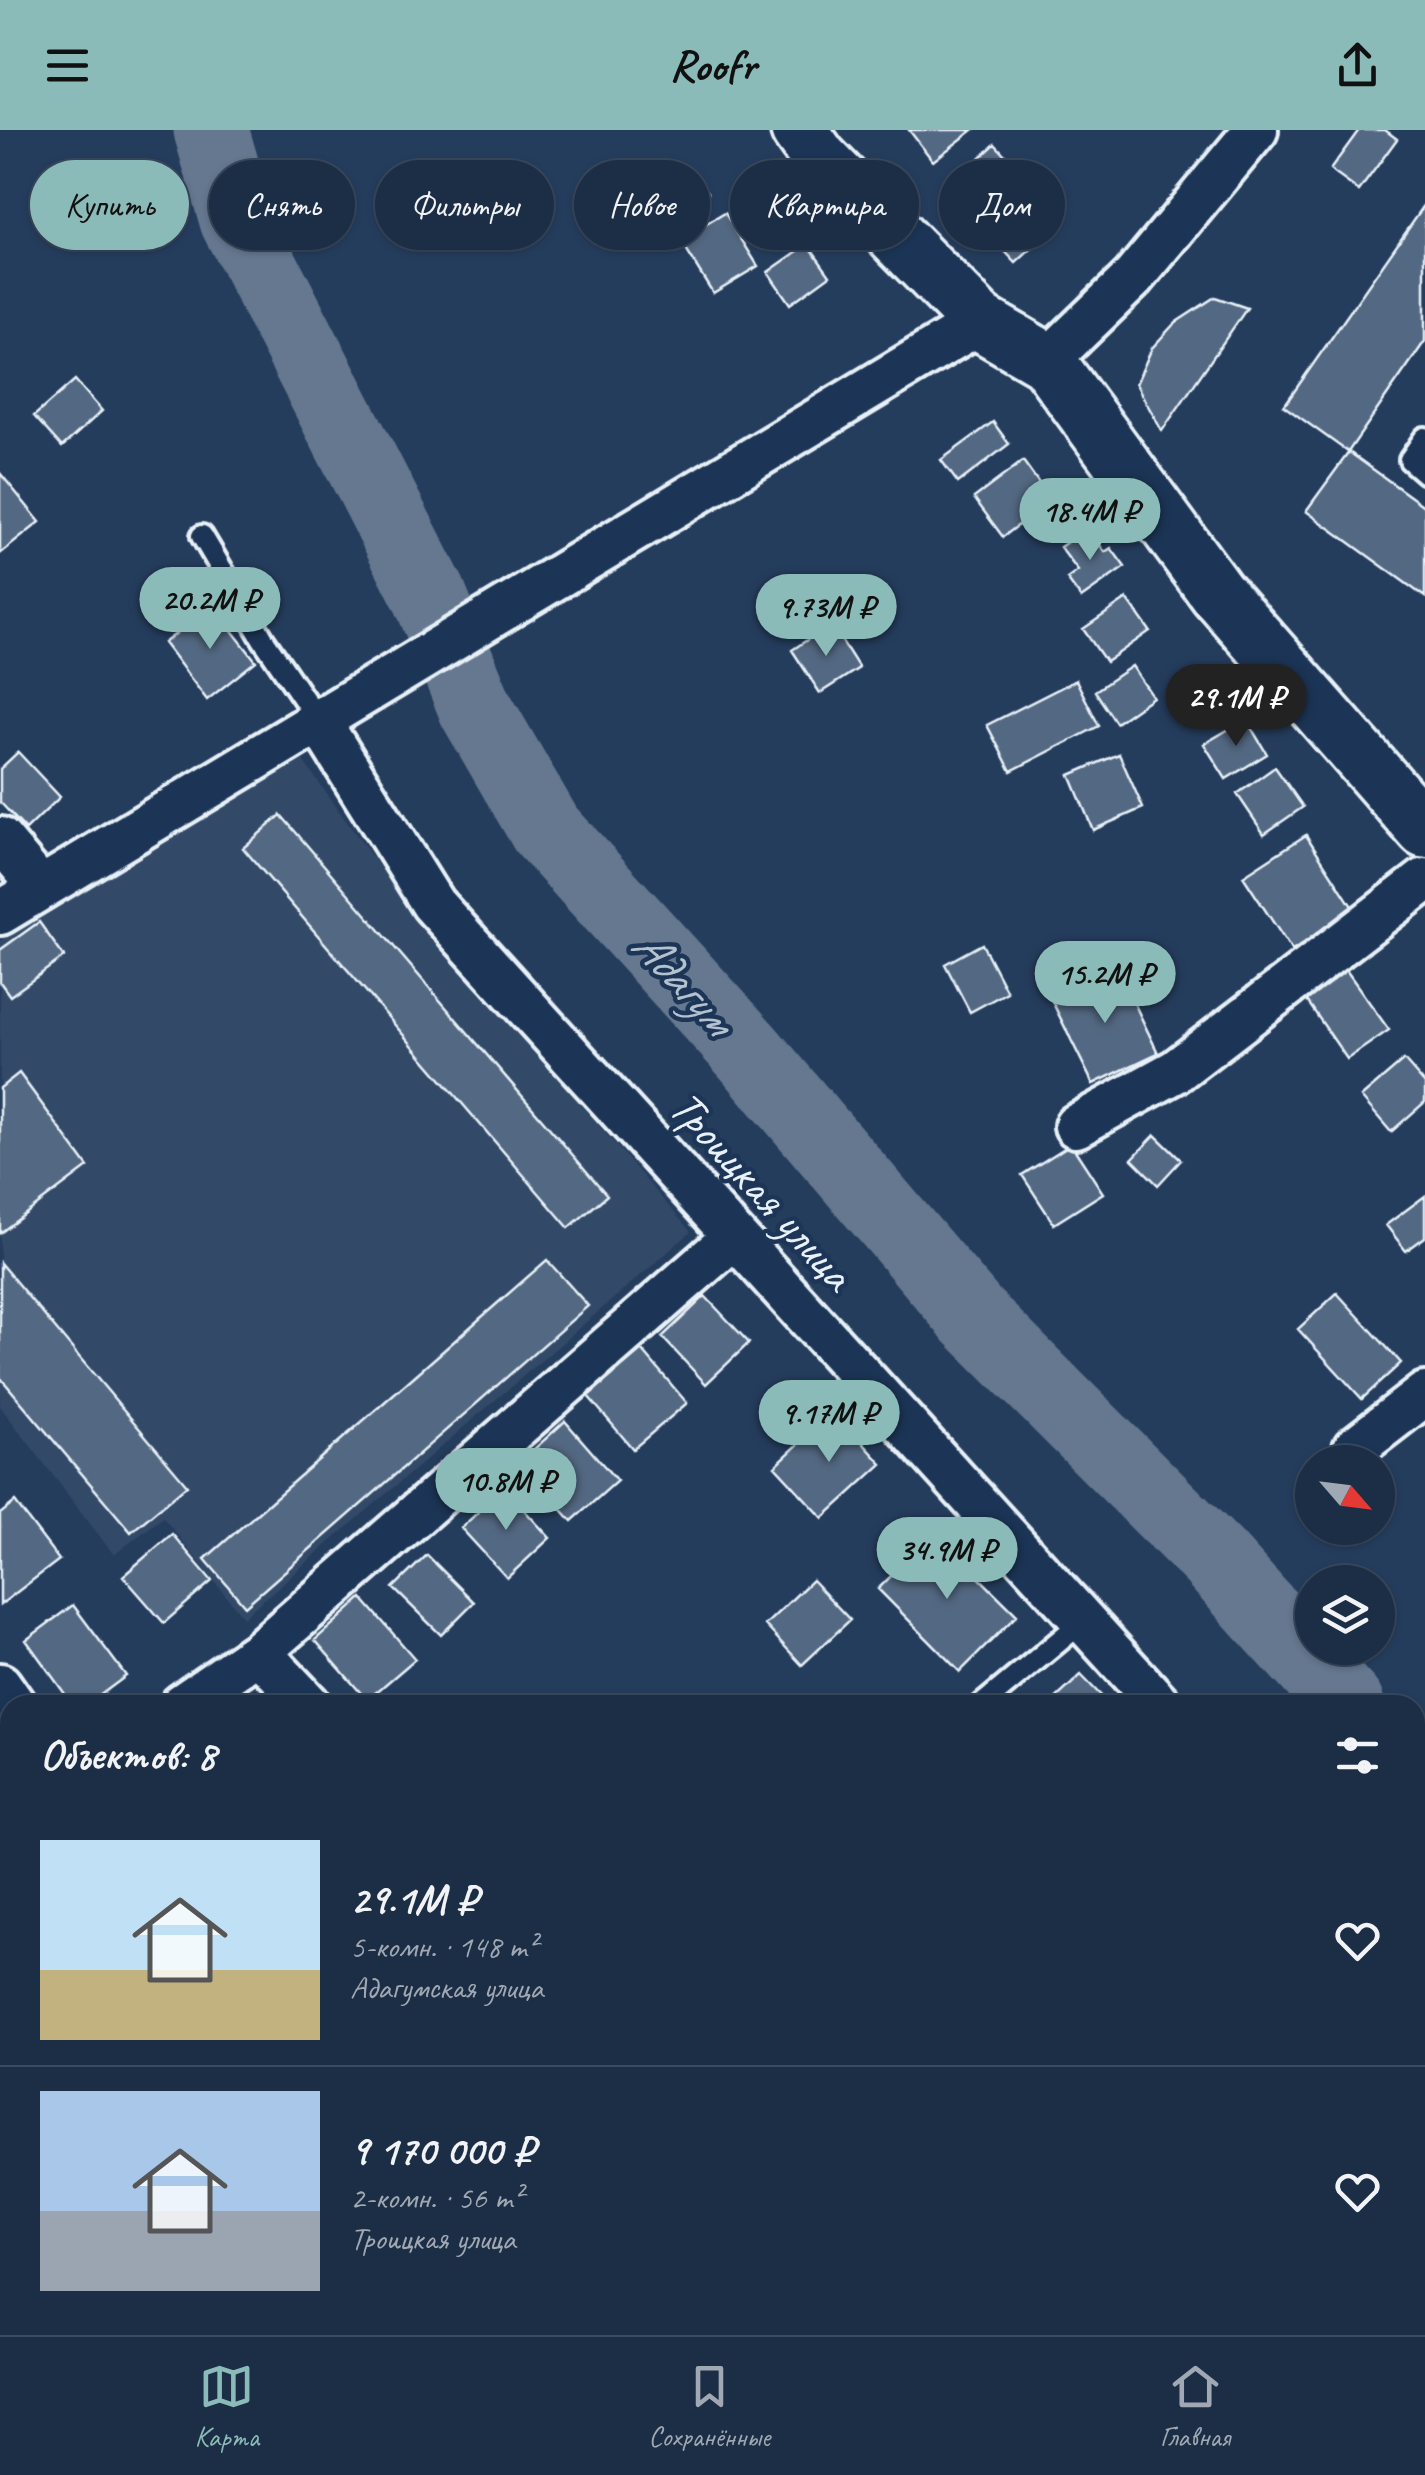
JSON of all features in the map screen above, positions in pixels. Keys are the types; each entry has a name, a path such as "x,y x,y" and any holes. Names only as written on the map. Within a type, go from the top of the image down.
{"main road":[{"path":"799,130 819,158 980,322 1046,361 1217,593 1425,830"}],"street":[{"path":"1046,361 1134,278 1256,130"},
{"path":"0,913 980,322"},
{"name":"Троицкая улица","path":"318,720 432,904 1151,1695"},
{"path":"0,839 41,888"},
{"path":"1076,1126 1176,1071 1425,880"},
{"path":"197,1695 259,1652 734,1237"},
{"path":"1359,1445 1425,1394"},
{"path":"259,1652 299,1695"}],"lane":[{"path":"1425,438 1410,460 1425,472"},
{"path":"202,536 263,639 318,720"},
{"path":"994,1695 1082,1622"}],"shaded area":[{"path":"299,755 403,900 691,1232 243,1617 163,1517 114,1555 0,1406 0,941"}],"building":[{"path":"909,130 973,130 933,161"},
{"path":"1359,130 1385,130 1397,139 1359,191 1330,170"},
{"path":"995,144 1010,160 978,160"},
{"path":"1425,204 1425,341 1348,452 1284,406"},
{"path":"725,213 730,221 730,250 748,250 758,266 713,293 686,250 710,250 710,222"},
{"path":"799,250 812,250 830,275 790,304 768,272"},
{"path":"1004,250 1030,250 1016,263"},
{"path":"1215,297 1247,308 1162,431 1136,384 1152,348 1175,323"},
{"path":"75,380 102,411 62,447 34,416"},
{"path":"993,422 1009,444 958,483 941,460"},
{"path":"1349,452 1425,507 1425,597 1306,511"},
{"path":"1023,461 1051,500 1003,537 974,498"},
{"path":"0,473 40,522 0,554"},
{"path":"1087,528 1105,552 1111,548 1125,567 1081,598 1067,579 1078,571 1060,547"},
{"path":"1127,599 1150,631 1106,662 1083,629"},
{"path":"212,605 256,661 207,700 164,643"},
{"path":"831,624 859,668 820,693 792,650"},
{"path":"1132,666 1153,697 1116,723 1095,691"},
{"path":"1076,680 1099,726 1011,771 987,725"},
{"path":"1246,719 1267,754 1226,779 1204,744"},
{"path":"18,752 60,797 26,830 0,802 0,769"},
{"path":"1119,754 1143,808 1093,830 1070,775"},
{"path":"1275,767 1303,807 1264,834 1237,794"},
{"path":"281,815 607,1195 569,1228 243,848"},
{"path":"1306,835 1355,911 1292,951 1243,876"},
{"path":"39,922 64,957 10,996 0,982 0,950"},
{"path":"982,944 1007,992 970,1012 945,964"},
{"path":"1341,963 1389,1030 1347,1059 1301,992"},
{"path":"1117,967 1158,1053 1093,1084 1051,999"},
{"path":"1404,1060 1425,1084 1425,1102 1391,1132 1361,1097"},
{"path":"19,1073 88,1167 0,1233 0,1088"},
{"path":"1155,1135 1181,1160 1158,1185 1132,1159"},
{"path":"1071,1144 1103,1193 1054,1224 1022,1175"},
{"path":"1425,1196 1425,1237 1406,1251 1386,1225"},
{"path":"547,1260 588,1306 245,1606 205,1559"},
{"path":"0,1263 187,1485 131,1532 0,1377"},
{"path":"1337,1293 1401,1363 1362,1399 1298,1329"},
{"path":"705,1296 749,1343 706,1384 662,1337"},
{"path":"642,1350 687,1403 633,1449 588,1396"},
{"path":"834,1411 882,1464 823,1518 775,1466"},
{"path":"565,1421 617,1481 572,1521 520,1462"},
{"path":"504,1488 550,1538 507,1578 461,1528"},
{"path":"15,1502 59,1560 0,1605 0,1514"},
{"path":"934,1533 1017,1615 960,1672 878,1589"},
{"path":"172,1534 212,1581 164,1623 123,1576"},
{"path":"427,1555 474,1602 441,1635 393,1588"},
{"path":"812,1580 850,1620 802,1665 765,1625"},
{"path":"362,1598 415,1659 373,1695 363,1695 315,1640"},
{"path":"73,1605 126,1676 100,1695 66,1695 26,1640"},
{"path":"1081,1675 1100,1695 1060,1695"}],"waterway":[{"name":"Адагум","path":"211,130 237,220 429,594 476,709 546,830 748,1052 973,1317 1215,1559 1338,1695"}]}
